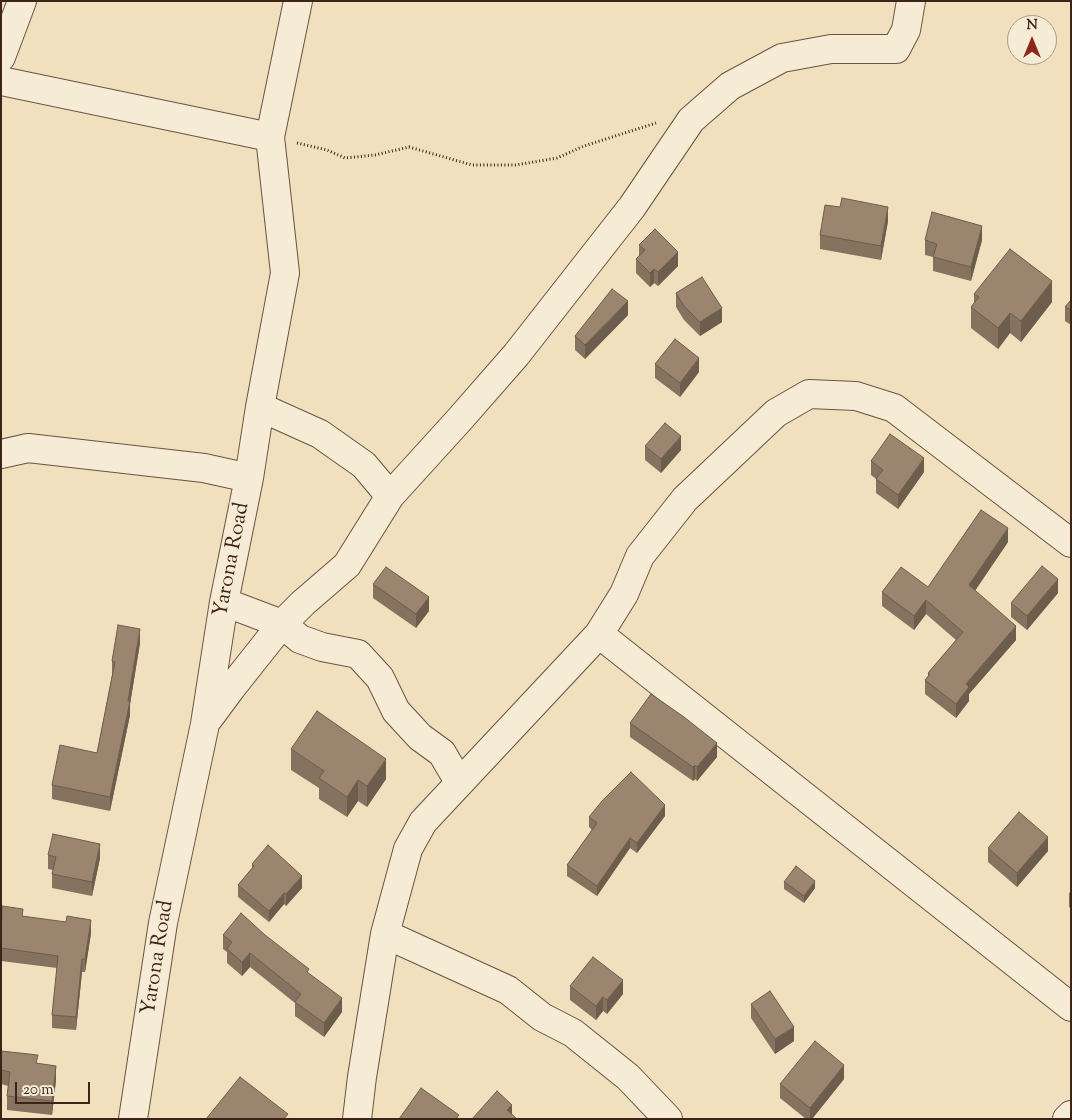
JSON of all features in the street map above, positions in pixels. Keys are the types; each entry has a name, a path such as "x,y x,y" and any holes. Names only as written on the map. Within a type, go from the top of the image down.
{"street":[{"path":"1,57 22,1"},
{"name":"Yarona Road","path":"134,1119 163,923 205,724 224,602 249,478 285,273 270,137 298,1"},
{"path":"205,724 282,624 347,565 390,496 516,355 632,207 690,120 730,86 782,58 831,49 896,49 906,30 911,1"},
{"path":"1,81 270,137"},
{"path":"357,1119 385,934 408,849 423,822 599,634 624,594 640,556 685,499 776,413 809,394 856,396 894,408 1071,543"},
{"path":"260,407 320,434 364,465 390,496"},
{"path":"1,454 28,448 204,468 249,478"},
{"path":"224,602 282,624 300,639 322,647 358,654 380,678 396,711 420,737 442,753 459,782"},
{"path":"599,634 1071,1007"},
{"path":"385,934 508,990 542,1017 573,1033 620,1070 668,1119"},
{"path":"1067,1119 1071,1115"}],"path":[{"path":"270,137 327,150 345,158 375,155 410,147 472,165 516,165 558,158 584,146 654,124 690,120"}],"building":[{"path":"842,198 888,207 881,246 820,235 825,205 840,207"},
{"path":"932,212 982,226 971,267 933,257 937,244 925,240"},
{"path":"655,229 678,252 658,272 654,269 650,273 636,259 645,250 639,245"},
{"path":"1010,249 1052,281 1021,321 1010,313 998,328 971,307 979,297 974,294"},
{"path":"702,277 722,308 700,322 684,306 676,293"},
{"path":"612,289 628,301 585,345 575,336"},
{"path":"1071,300 1071,310 1065,307"},
{"path":"675,339 699,358 680,383 655,364"},
{"path":"665,423 681,436 661,459 645,446"},
{"path":"890,434 924,458 898,495 876,479 883,470 871,461"},
{"path":"981,510 1008,528 969,585 1016,626 966,684 969,687 956,704 925,680 930,674 928,673 963,632 926,600 914,616 882,592 901,567 928,587"},
{"path":"1042,566 1058,579 1027,616 1011,603"},
{"path":"386,567 429,597 416,614 373,584"},
{"path":"118,625 140,629 128,701 130,701 110,797 52,785 60,745 97,753 115,662 112,661"},
{"path":"651,694 717,743 697,767 695,765 693,767 630,723"},
{"path":"317,711 386,759 367,786 358,780 347,797 319,778 324,771 291,749"},
{"path":"631,772 665,805 637,843 630,838 597,886 567,865 597,823 589,817"},
{"path":"1019,812 1048,837 1017,873 988,848"},
{"path":"53,834 100,844 92,882 52,874 56,857 48,855"},
{"path":"268,845 302,876 269,911 238,885"},
{"path":"796,866 815,881 804,896 784,882"},
{"path":"2,906 23,909 22,916 66,922 67,916 91,920 85,959 82,959 76,1017 52,1015 58,956 1,948"},
{"path":"241,913 265,935 309,969 307,972 342,998 324,1023 295,1002 301,994 250,953 242,962 227,949 232,942 223,935"},
{"path":"593,957 623,980 607,1000 603,997 596,1006 570,986"},
{"path":"770,991 794,1027 775,1039 751,1004"},
{"path":"815,1041 844,1065 810,1108 780,1084"},
{"path":"1,1051 38,1055 36,1063 56,1066 52,1101 7,1096 10,1072 1,1070"},
{"path":"240,1077 288,1114 284,1119 206,1119"},
{"path":"421,1088 459,1115 456,1119 399,1119"},
{"path":"497,1091 512,1105 507,1110 517,1119 472,1119"}]}
